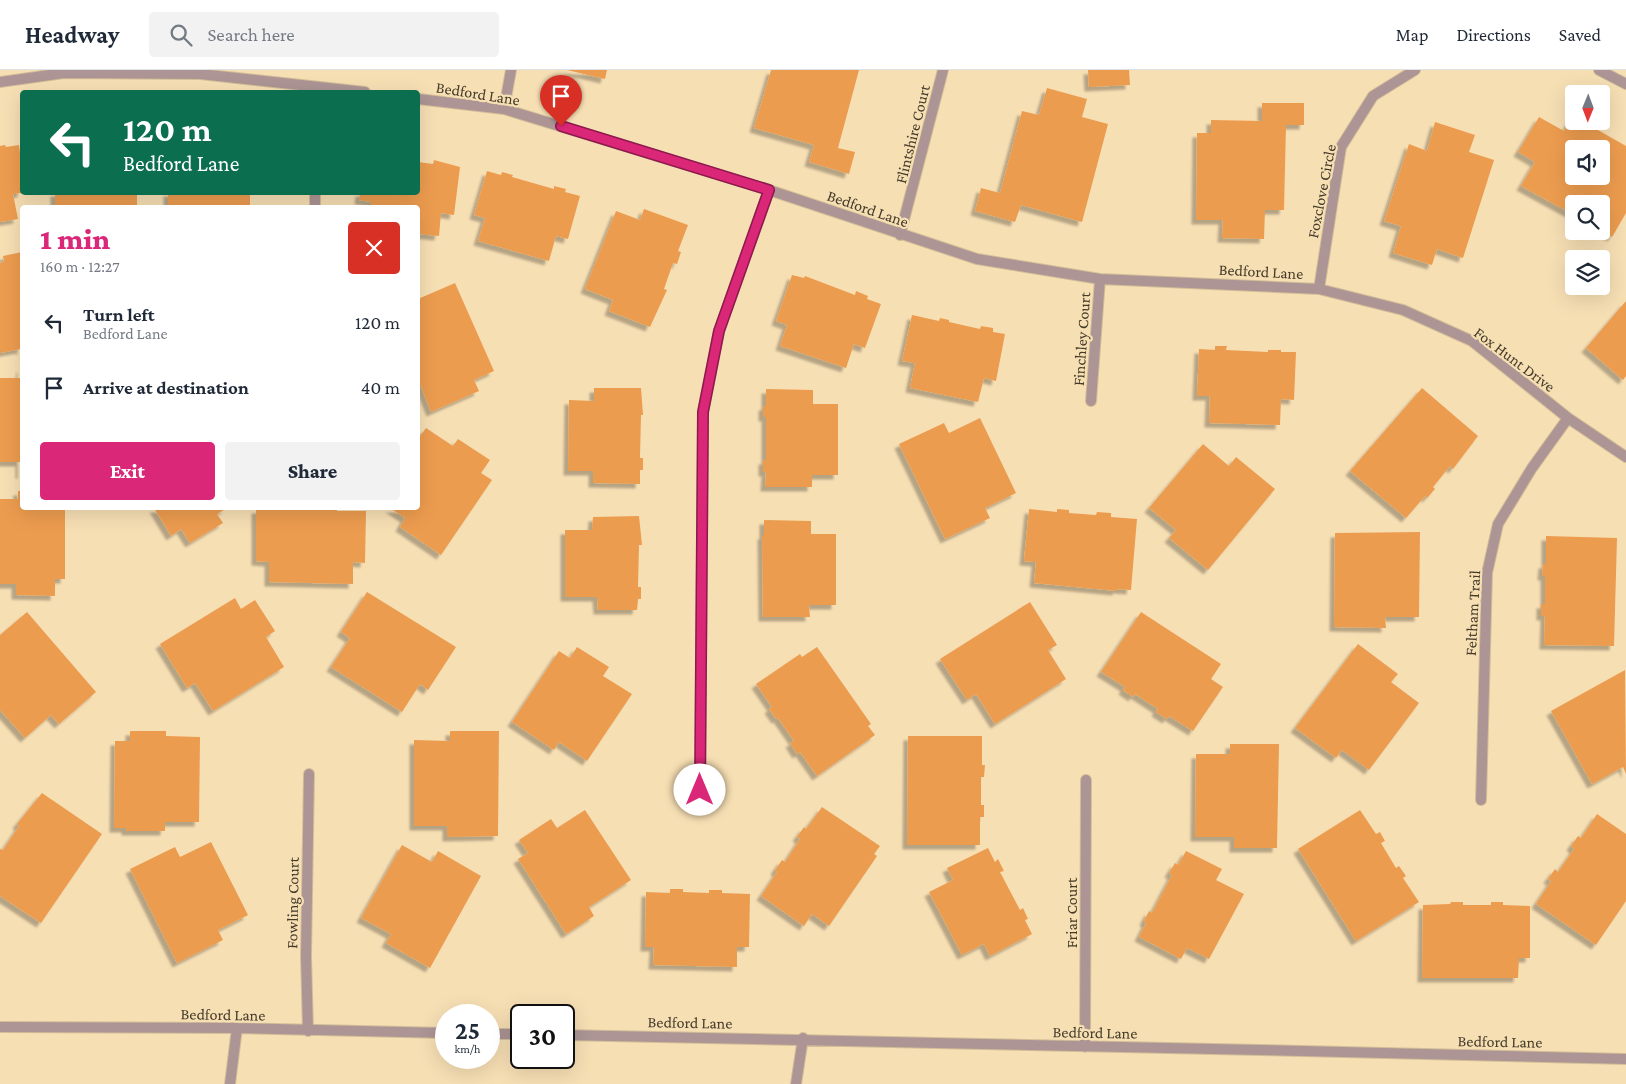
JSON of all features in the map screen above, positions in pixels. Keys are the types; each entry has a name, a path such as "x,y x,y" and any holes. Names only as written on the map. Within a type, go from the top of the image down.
{"street":[{"path":"504,109 511,70"},
{"name":"Flintshire Court","path":"900,235 943,70"},
{"name":"Foxclove Circle","path":"1319,289 1341,147 1373,96 1415,70"},
{"path":"1599,70 1626,84"},
{"path":"0,82 64,71 200,74 315,90"},
{"name":"Bedford Lane","path":"420,99 504,109 769,190 977,259 1100,279 1319,289"},
{"path":"700,790 703,412 719,331 769,190"},
{"name":"Finchley Court","path":"1091,402 1100,279"},
{"name":"Fox Hunt Drive","path":"1319,289 1403,310 1472,342 1568,418 1626,457"},
{"name":"Feltham Trail","path":"1481,800 1487,573 1498,524 1532,468 1568,418"},
{"name":"Fowling Court","path":"308,1031 306,956 309,774"},
{"name":"Friar Court","path":"1085,1047 1086,780"},
{"name":"Bedford Lane","path":"0,1028 237,1028 435,1033"},
{"path":"230,1084 237,1028"},
{"name":"Bedford Lane","path":"575,1035 803,1038 1085,1047 1626,1059"},
{"path":"796,1084 803,1038"}],"building":[{"path":"567,70 607,70 605,79"},
{"path":"771,70 859,70 838,148 855,152 849,174 809,162 814,145 754,128"},
{"path":"1088,70 1129,70 1130,85 1089,87"},
{"path":"1047,88 1087,99 1082,117 1108,124 1082,222 1021,205 1015,222 975,211 981,188 1000,193 1022,111 1039,115"},
{"path":"1262,103 1304,103 1304,125 1286,125 1284,210 1265,210 1264,239 1222,238 1223,220 1196,220 1197,133 1211,133 1211,120 1262,121"},
{"path":"1539,117 1564,131 1565,129 1598,130 1626,146 1626,213 1612,237 1610,236 1610,195 1565,195 1565,210 1521,186 1535,162 1518,152"},
{"path":"1435,122 1475,135 1469,152 1494,160 1463,258 1437,249 1432,265 1393,253 1401,226 1384,221 1409,144 1427,151"},
{"path":"19,145 20,193 13,194 18,219 0,222 0,146"},
{"path":"434,160 460,167 454,215 441,213 439,236 420,234 420,205 371,205 371,202 359,200 360,195 420,195 420,162 433,164"},
{"path":"487,171 501,175 502,172 513,175 512,177 554,189 554,186 566,189 565,192 580,196 568,239 556,236 549,261 478,241 485,218 474,215"},
{"path":"55,195 137,195 137,205 55,205"},
{"path":"168,195 250,195 250,205 168,205"},
{"path":"644,209 688,225 678,251 681,252 677,264 673,263 664,289 667,290 650,327 609,311 613,300 585,289 616,211 640,220"},
{"path":"20,252 20,349 0,353 0,263 4,262 3,256"},
{"path":"792,275 804,278 805,276 855,295 856,291 868,296 867,299 881,304 865,348 854,344 846,368 780,346 787,325 776,321"},
{"path":"455,283 494,371 474,380 479,391 431,412 420,387 420,298"},
{"path":"1626,301 1626,376 1623,380 1586,348"},
{"path":"912,315 939,321 940,318 980,329 981,326 993,328 993,332 1005,334 996,381 984,378 978,402 910,388 915,363 902,361"},
{"path":"1215,346 1227,346 1226,350 1268,352 1268,350 1281,350 1281,352 1296,352 1294,400 1281,399 1280,425 1209,423 1210,396 1197,396 1199,349 1215,350"},
{"path":"0,378 20,378 20,462 0,462"},
{"path":"594,388 641,388 643,415 641,415 640,458 643,458 643,470 640,470 640,484 593,483 593,471 568,471 569,400 594,401"},
{"path":"1422,388 1478,436 1453,469 1450,466 1433,487 1435,489 1427,498 1425,496 1406,518 1350,471"},
{"path":"766,389 813,390 813,404 838,404 838,475 812,475 812,487 765,487 766,472 763,472 763,460 766,460 766,417 763,417 763,406 766,406"},
{"path":"980,418 1016,493 985,508 990,518 945,539 899,444 944,423 949,433"},
{"path":"426,428 453,446 458,439 490,460 481,473 492,480 441,555 400,527 405,518 393,510 420,510 420,436"},
{"path":"1203,444 1229,466 1236,457 1275,489 1208,570 1169,538 1176,530 1149,508"},
{"path":"18,491 20,491 20,510 65,510 65,579 55,579 55,596 16,595 16,584 0,584 0,499 18,499"},
{"path":"1029,509 1057,512 1057,509 1069,510 1069,513 1096,515 1097,512 1111,513 1111,517 1137,519 1131,590 1117,589 1117,591 1034,583 1036,562 1024,561"},
{"path":"155,510 224,510 217,514 223,523 190,543 181,529 171,536"},
{"path":"256,510 366,511 365,563 353,562 353,584 269,582 269,562 256,561"},
{"path":"639,516 642,545 639,545 638,587 641,587 641,599 638,599 637,610 598,610 597,597 565,597 565,530 592,530 593,517"},
{"path":"764,520 811,521 811,534 836,534 836,605 809,605 810,617 763,617 762,535 764,535"},
{"path":"1420,532 1419,617 1385,617 1386,628 1334,627 1335,533"},
{"path":"1546,536 1617,538 1614,646 1544,645 1545,616 1541,616 1541,604 1545,604 1545,576 1542,576 1543,564 1546,564"},
{"path":"367,592 456,647 428,690 420,684 402,712 331,667 350,638 341,632"},
{"path":"235,598 241,609 255,600 275,631 266,637 284,667 213,711 195,683 187,688 160,644"},
{"path":"1030,602 1057,645 1048,650 1066,679 995,724 976,694 967,700 940,659"},
{"path":"27,612 96,692 59,724 51,715 25,738 0,710 0,635"},
{"path":"1141,612 1221,664 1211,679 1223,687 1193,731 1169,716 1167,719 1156,712 1158,709 1135,694 1133,697 1123,690 1125,687 1101,672"},
{"path":"1358,644 1398,674 1391,682 1419,703 1369,770 1342,750 1336,758 1295,728"},
{"path":"577,647 609,667 603,676 632,694 587,761 559,742 554,750 512,722 559,651 570,658"},
{"path":"817,647 871,724 868,726 875,735 817,776 800,752 797,754 790,743 794,741 778,718 776,719 769,709 772,707 756,684 800,654 802,657"},
{"path":"1625,670 1626,774 1623,767 1592,784 1551,711"},
{"path":"130,731 166,731 166,736 200,737 199,822 165,822 165,831 126,831 126,828 114,828 115,741 130,741"},
{"path":"450,731 499,731 498,836 447,837 447,826 414,826 414,740 450,741"},
{"path":"908,736 982,736 982,765 985,765 984,777 981,777 981,805 984,805 984,817 980,817 980,845 907,845"},
{"path":"1230,744 1279,744 1277,848 1234,848 1234,837 1195,837 1196,754 1230,754"},
{"path":"42,793 102,834 41,923 0,896 0,849 3,850 19,826 17,824"},
{"path":"822,807 880,846 874,854 877,856 829,926 812,914 804,926 761,896 777,872 775,870 782,860 785,862 800,839 797,837 804,827 806,829"},
{"path":"585,810 631,880 589,907 594,916 566,934 518,859 528,853 519,840 551,819 557,828"},
{"path":"1360,810 1376,834 1380,832 1385,841 1381,843 1396,868 1399,866 1406,876 1403,878 1419,902 1356,941 1298,849"},
{"path":"1597,814 1626,834 1626,901 1596,945 1536,904 1551,881 1548,879 1555,869 1558,872 1574,849 1571,846 1578,836 1581,838"},
{"path":"211,842 248,915 218,930 223,940 177,963 130,869 175,847 180,857"},
{"path":"402,845 432,862 438,851 481,876 430,968 386,943 391,934 361,918"},
{"path":"988,848 995,862 998,859 1004,871 1000,872 1020,910 1023,908 1028,919 1025,920 1032,934 990,956 984,944 962,955 929,892 953,880 947,868"},
{"path":"1186,851 1222,869 1216,880 1244,894 1209,959 1187,948 1181,959 1139,937 1146,923 1144,921 1149,911 1152,913 1172,875 1169,873 1175,863 1178,865"},
{"path":"670,889 683,889 683,892 709,893 709,890 722,890 722,893 750,894 749,947 737,947 737,967 653,965 654,947 645,947 646,892 670,893"},
{"path":"1451,902 1463,902 1463,905 1491,905 1491,902 1503,902 1503,905 1530,906 1530,958 1519,958 1518,978 1422,978 1423,905 1450,904"}],"route":[{"path":"561,126 769,190 719,331 703,412 700,790"}]}
